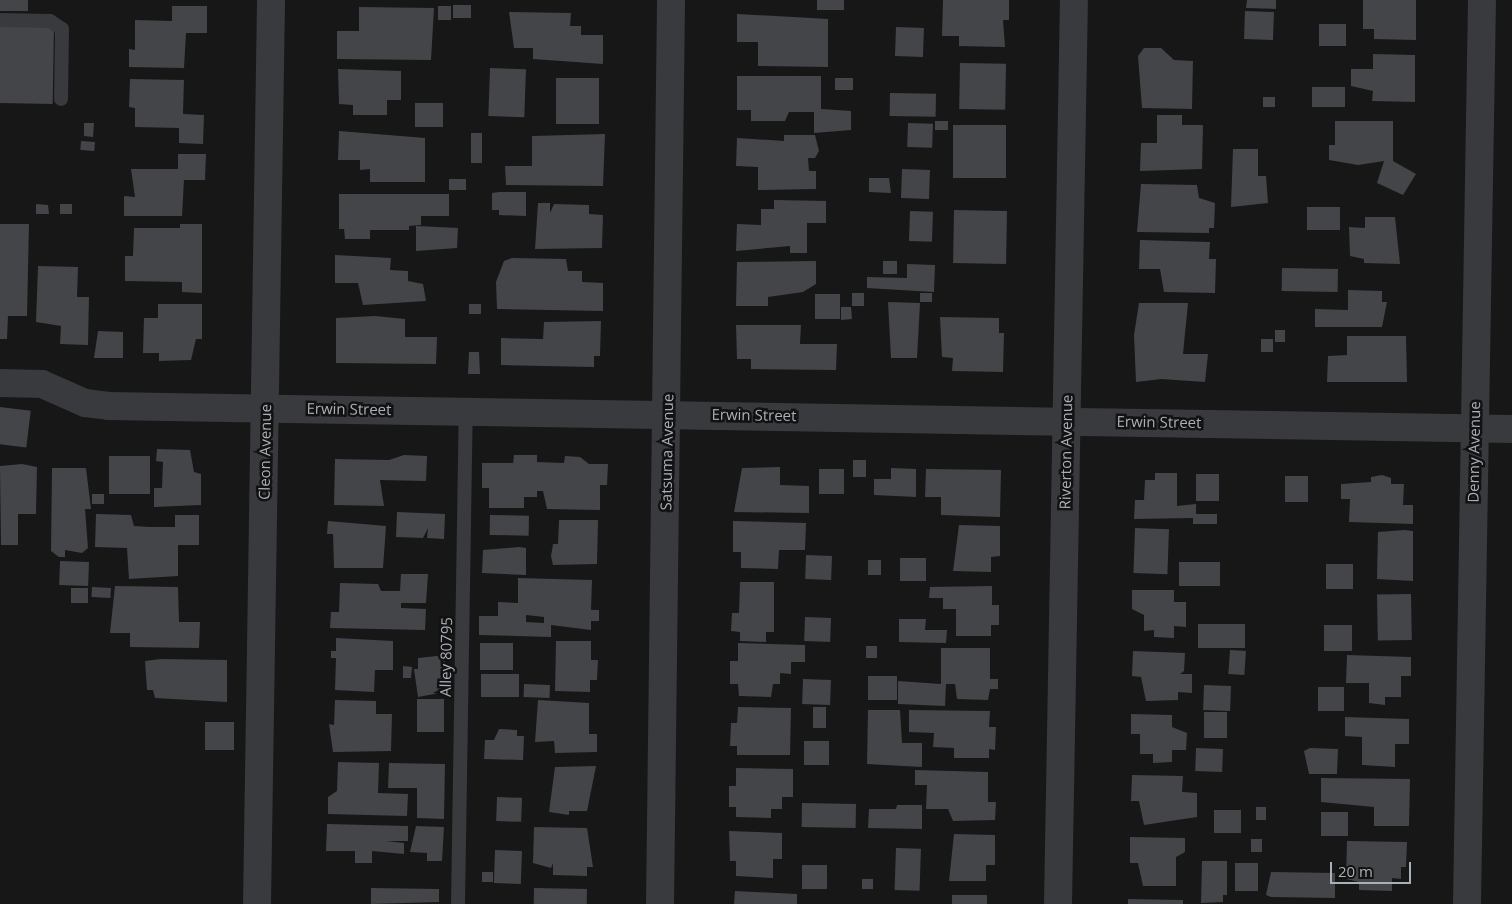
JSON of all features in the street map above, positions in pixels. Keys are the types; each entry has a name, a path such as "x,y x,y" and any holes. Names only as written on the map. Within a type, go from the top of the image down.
{"street":[{"name":"Cleon Avenue","path":"258,904 271,0"},
{"name":"Satsuma Avenue","path":"660,904 668,414 670,0"},
{"name":"Riverton Avenue","path":"1058,904 1074,0"},
{"name":"Denny Avenue","path":"1467,904 1482,0"},
{"name":"Erwin Street","path":"0,383 42,384 84,403 109,406 1067,420 1512,429"}],"lane":[{"path":"0,20 50,21 62,29 61,99"},
{"name":"Alley 80795","path":"458,904 466,411"}],"building":[{"path":"0,0 28,0 28,11 0,11"},
{"path":"817,0 844,0 844,10 817,10"},
{"path":"943,0 1009,0 1009,20 1003,20 1005,47 959,46 959,36 942,36"},
{"path":"1247,0 1276,0 1276,9 1246,8"},
{"path":"1363,0 1416,0 1416,40 1374,39 1374,29 1363,29"},
{"path":"453,5 471,5 471,18 453,18"},
{"path":"172,6 207,6 207,33 186,33 184,68 129,67 129,49 135,50 135,20 172,21"},
{"path":"438,6 451,6 451,20 438,20"},
{"path":"359,7 434,8 431,60 337,59 337,31 359,31"},
{"path":"1245,11 1274,12 1273,40 1244,39"},
{"path":"509,12 571,13 570,26 581,26 581,35 603,35 603,64 533,59 533,48 514,48"},
{"path":"737,14 828,19 828,67 758,66 758,42 737,42"},
{"path":"1319,24 1346,24 1346,46 1319,46"},
{"path":"0,26 54,27 53,104 0,103"},
{"path":"896,27 924,28 923,57 895,56"},
{"path":"1144,48 1161,48 1174,60 1193,61 1192,109 1142,108 1138,56"},
{"path":"1373,54 1415,55 1415,102 1372,101 1373,91 1351,86 1351,69 1373,69"},
{"path":"960,63 1006,64 1005,110 959,109"},
{"path":"490,68 526,69 524,117 488,116"},
{"path":"338,69 401,71 401,100 387,100 387,115 353,115 353,105 339,104"},
{"path":"737,76 821,76 821,109 851,111 851,130 814,133 814,112 789,112 785,121 751,121 751,110 737,110"},
{"path":"556,78 599,78 599,124 556,124"},
{"path":"835,78 853,78 853,90 835,90"},
{"path":"130,79 184,80 183,114 204,115 203,144 179,143 179,128 135,127 135,108 129,107"},
{"path":"1312,87 1345,87 1345,107 1312,107"},
{"path":"890,93 936,94 936,117 890,116"},
{"path":"1263,97 1275,97 1275,107 1263,107"},
{"path":"415,103 443,103 443,127 415,127"},
{"path":"1157,115 1182,115 1182,125 1203,125 1202,169 1140,171 1141,143 1157,143"},
{"path":"935,121 948,121 948,130 935,130"},
{"path":"1335,121 1393,121 1393,161 1416,174 1403,195 1377,183 1384,161 1358,165 1329,160 1329,145 1335,145"},
{"path":"84,123 94,123 93,137 84,136"},
{"path":"908,123 933,124 932,148 907,147"},
{"path":"953,125 1006,125 1006,178 953,178"},
{"path":"339,131 425,138 425,182 370,182 370,169 360,170 360,160 338,160"},
{"path":"471,133 482,133 482,163 471,163"},
{"path":"605,134 603,186 506,185 505,166 532,166 532,136"},
{"path":"784,135 815,135 819,151 815,158 808,158 809,171 816,171 816,189 758,190 758,167 736,166 737,138 784,141"},
{"path":"81,141 95,142 94,151 80,150"},
{"path":"1233,149 1258,149 1258,176 1266,176 1268,203 1231,207"},
{"path":"178,154 206,154 205,180 184,180 182,216 124,216 124,196 135,197 131,169 178,169"},
{"path":"902,169 930,170 929,199 901,198"},
{"path":"869,178 889,178 891,193 869,192"},
{"path":"449,179 466,179 466,190 449,190"},
{"path":"1141,184 1197,185 1199,198 1215,203 1214,228 1209,228 1209,233 1137,232"},
{"path":"526,192 526,216 499,215 499,210 492,210 492,193"},
{"path":"339,194 449,194 449,216 421,216 421,225 409,226 409,230 370,230 370,239 345,239 344,229 339,229"},
{"path":"774,200 826,201 826,223 807,223 807,253 790,253 790,246 736,251 737,224 761,225 761,209 774,209"},
{"path":"538,203 550,203 550,213 554,204 589,205 589,214 603,215 602,248 535,249"},
{"path":"36,204 48,205 49,214 36,214"},
{"path":"60,204 72,204 72,214 60,214"},
{"path":"1307,207 1340,207 1340,230 1307,230"},
{"path":"954,210 1007,211 1006,264 953,263"},
{"path":"910,211 933,212 932,242 909,241"},
{"path":"1365,217 1395,217 1400,264 1364,263 1364,259 1350,256 1349,227 1365,228"},
{"path":"0,224 29,224 27,316 8,316 7,339 0,339"},
{"path":"180,224 202,224 202,293 182,292 182,282 125,281 125,256 133,256 134,228 180,228"},
{"path":"416,226 458,228 457,248 416,251"},
{"path":"1140,240 1210,242 1209,259 1216,259 1215,293 1164,292 1160,269 1139,269"},
{"path":"335,255 391,258 390,270 408,271 408,281 423,284 426,301 363,305 358,283 335,283"},
{"path":"512,258 566,259 568,271 582,271 582,282 603,283 603,311 497,309 496,282 504,261"},
{"path":"816,261 816,284 803,292 768,297 768,306 736,306 737,262"},
{"path":"883,261 897,261 897,274 883,274"},
{"path":"907,264 935,265 934,292 867,288 867,277 907,278"},
{"path":"38,266 78,267 77,297 89,297 88,345 60,344 61,326 36,322"},
{"path":"1282,268 1338,269 1338,292 1282,291"},
{"path":"1348,290 1382,291 1382,302 1387,302 1382,327 1315,327 1315,309 1348,310"},
{"path":"852,293 864,293 864,306 852,306"},
{"path":"920,293 932,293 932,302 920,302"},
{"path":"815,294 840,294 840,319 815,319"},
{"path":"888,302 920,303 917,358 891,358"},
{"path":"1139,303 1188,303 1183,354 1208,354 1205,382 1161,379 1136,382 1134,335"},
{"path":"158,304 202,304 202,339 196,339 191,360 159,361 159,353 143,353 144,318 158,318"},
{"path":"469,304 481,304 481,314 469,314"},
{"path":"841,307 851,307 852,319 841,320"},
{"path":"375,316 405,319 405,337 437,337 436,364 336,363 336,318"},
{"path":"940,317 999,318 999,333 1004,333 1003,372 952,371 953,358 942,357"},
{"path":"601,321 600,356 594,356 594,367 501,365 501,338 543,339 544,322"},
{"path":"736,325 801,325 800,344 837,344 836,370 751,369 751,359 737,359"},
{"path":"1275,330 1285,330 1285,342 1275,342"},
{"path":"98,331 123,332 123,358 94,358"},
{"path":"1347,336 1406,336 1407,382 1327,382 1328,356 1347,355"},
{"path":"1261,339 1273,339 1273,352 1261,352"},
{"path":"469,352 479,352 480,374 468,374"},
{"path":"0,407 31,411 26,448 0,444"},
{"path":"157,449 190,450 194,472 201,474 201,505 154,507 154,488 162,488 163,462 156,461"},
{"path":"404,455 427,456 426,481 380,480 384,506 334,505 335,459 389,460"},
{"path":"514,455 537,455 537,462 564,463 565,456 580,457 589,464 608,464 607,485 600,485 600,510 547,509 543,491 537,491 537,497 524,497 524,508 489,508 489,488 482,488 482,463 513,463"},
{"path":"109,456 150,456 150,494 109,494"},
{"path":"853,460 866,460 866,477 853,477"},
{"path":"22,464 37,467 36,514 18,514 18,545 1,545 0,466"},
{"path":"780,467 780,485 809,486 809,513 734,512 742,468"},
{"path":"52,468 86,468 91,509 85,509 88,548 82,553 65,550 65,557 59,557 51,551"},
{"path":"891,468 916,469 916,497 874,495 874,479 891,479"},
{"path":"819,469 844,469 844,494 819,494"},
{"path":"926,469 1001,470 1000,517 941,515 941,497 925,497"},
{"path":"1155,473 1177,473 1177,506 1196,504 1196,514 1217,514 1217,524 1193,524 1193,518 1134,519 1135,500 1144,500 1145,480 1155,480"},
{"path":"1196,474 1219,474 1219,501 1196,501"},
{"path":"1382,475 1391,478 1391,484 1404,484 1403,505 1413,505 1413,524 1349,522 1350,499 1341,499 1341,484 1371,482 1371,477"},
{"path":"1285,476 1308,476 1308,502 1285,502"},
{"path":"92,494 104,494 104,504 92,504"},
{"path":"397,512 445,514 444,539 427,538 428,528 423,538 396,537"},
{"path":"96,514 131,515 134,526 150,527 175,527 175,515 199,515 199,545 178,545 178,576 129,579 127,548 95,547"},
{"path":"490,515 529,516 529,536 490,535"},
{"path":"559,520 598,520 597,564 553,565 551,556 553,544 558,544"},
{"path":"328,521 386,526 383,568 334,568 333,534 327,534"},
{"path":"733,521 806,523 805,550 779,550 778,569 741,568 741,552 733,552"},
{"path":"959,525 1000,526 1000,556 991,557 991,572 953,571"},
{"path":"1135,528 1169,529 1167,574 1133,573"},
{"path":"1413,531 1413,581 1377,579 1378,532"},
{"path":"526,548 526,575 482,573 483,550"},
{"path":"806,555 832,556 831,580 805,579"},
{"path":"900,558 926,558 926,581 900,581"},
{"path":"868,560 881,560 881,575 868,575"},
{"path":"60,561 89,562 88,586 59,585"},
{"path":"1179,562 1220,562 1220,586 1179,586"},
{"path":"1326,564 1353,564 1353,589 1326,589"},
{"path":"401,574 428,574 426,603 401,603 401,608 426,609 425,630 330,628 331,612 339,612 340,583 378,584 381,591 400,591"},
{"path":"518,578 592,580 591,610 599,610 599,621 591,621 591,630 551,625 551,637 479,635 479,616 498,616 498,602 518,603","holes":["526,615 544,617 544,623 526,622"]},
{"path":"740,582 774,582 774,632 766,632 766,642 740,641 740,632 731,631 732,613 739,613"},
{"path":"115,586 178,587 179,622 200,622 199,648 130,647 130,633 110,633"},
{"path":"992,586 992,605 999,605 999,625 991,625 991,636 956,636 956,609 943,609 943,598 929,598 930,587"},
{"path":"92,587 111,588 110,598 91,597"},
{"path":"71,588 88,588 88,603 71,603"},
{"path":"1132,590 1174,590 1174,602 1186,602 1186,627 1174,626 1174,638 1154,637 1154,630 1144,631 1144,615 1132,609"},
{"path":"1411,594 1412,640 1378,641 1377,595"},
{"path":"805,617 831,618 830,642 804,641"},
{"path":"899,619 926,619 925,630 947,630 946,643 899,642"},
{"path":"1198,624 1245,624 1245,648 1198,648"},
{"path":"1324,625 1352,625 1352,651 1324,651"},
{"path":"336,638 393,641 393,670 375,670 374,692 335,690 336,658 331,658 331,651 336,651"},
{"path":"556,641 591,641 591,660 598,660 597,680 590,680 590,692 555,691"},
{"path":"480,643 513,643 513,670 480,670"},
{"path":"738,643 805,645 805,662 791,662 791,674 780,673 780,684 773,684 771,697 739,696 738,684 730,684 730,661 738,661"},
{"path":"866,646 877,646 877,658 866,658"},
{"path":"941,648 990,648 990,679 998,679 998,689 990,689 988,700 957,699 955,684 946,684 945,706 898,704 898,681 941,684"},
{"path":"1230,650 1246,651 1244,675 1228,674"},
{"path":"1133,651 1185,653 1184,671 1180,674 1192,674 1192,693 1178,692 1178,700 1146,701 1141,677 1132,676"},
{"path":"1347,655 1411,657 1411,676 1401,676 1401,697 1385,697 1385,705 1369,703 1369,683 1346,683"},
{"path":"437,656 445,658 445,692 418,697 414,669 418,669 418,658"},
{"path":"161,659 227,660 227,702 155,698 153,690 147,690 145,661"},
{"path":"403,666 412,667 411,678 403,678"},
{"path":"481,674 519,674 519,697 481,697"},
{"path":"868,676 897,676 897,700 868,700"},
{"path":"803,679 831,680 830,705 802,704"},
{"path":"524,684 550,685 550,698 524,697"},
{"path":"1204,685 1231,686 1230,711 1203,710"},
{"path":"1318,687 1344,687 1344,711 1318,711"},
{"path":"417,699 444,699 444,732 417,732"},
{"path":"335,700 376,701 376,714 392,714 391,751 333,752 329,724 334,725"},
{"path":"538,700 589,703 589,734 597,734 597,752 555,753 554,741 535,742"},
{"path":"738,707 791,708 790,755 737,755 737,746 730,746 731,723 737,723"},
{"path":"813,707 826,707 826,728 813,728"},
{"path":"868,710 900,710 902,743 922,743 922,767 867,764"},
{"path":"909,710 990,711 989,727 996,727 995,750 989,749 989,758 954,758 954,748 933,747 934,733 909,732"},
{"path":"1204,712 1227,712 1227,738 1204,738"},
{"path":"1131,714 1172,715 1172,727 1187,733 1186,750 1172,750 1172,762 1153,763 1153,754 1140,754 1140,734 1131,734"},
{"path":"1345,717 1409,719 1409,744 1395,744 1395,767 1362,765 1362,737 1345,736"},
{"path":"205,722 234,722 234,750 205,750"},
{"path":"499,729 517,730 517,736 524,736 523,760 484,759 485,740 494,740"},
{"path":"804,741 829,741 829,765 804,765"},
{"path":"1196,748 1223,749 1222,772 1195,771"},
{"path":"1310,748 1338,749 1337,774 1309,774 1304,751"},
{"path":"338,762 379,763 378,793 408,794 407,816 328,814 328,797 337,791"},
{"path":"389,763 445,764 444,819 417,818 417,788 388,788"},
{"path":"596,766 587,811 569,811 569,815 549,812 555,767"},
{"path":"736,768 793,769 793,797 782,797 782,809 771,809 771,818 736,817 736,807 729,807 729,786 736,786"},
{"path":"915,770 988,772 988,802 996,802 995,820 953,821 948,809 926,809 927,785 915,785"},
{"path":"1132,775 1183,776 1182,792 1197,793 1197,817 1144,825 1139,801 1131,801"},
{"path":"1321,778 1410,779 1409,826 1374,826 1374,807 1321,802"},
{"path":"497,797 522,798 521,822 496,821"},
{"path":"802,803 856,804 856,828 802,827"},
{"path":"897,805 922,805 922,829 868,828 869,809 896,809"},
{"path":"1256,807 1266,807 1266,820 1256,820"},
{"path":"1214,810 1241,810 1241,833 1214,833"},
{"path":"1321,812 1348,812 1348,836 1321,836"},
{"path":"327,824 408,826 408,841 386,841 404,843 404,854 372,851 372,863 355,863 355,851 326,851"},
{"path":"416,826 444,827 442,861 427,861 427,853 410,852"},
{"path":"534,827 587,828 593,867 587,867 587,876 553,875 553,863 551,868 533,863"},
{"path":"729,831 782,833 782,859 773,859 773,878 736,876 736,861 730,861"},
{"path":"954,834 995,835 995,865 986,865 986,881 949,881"},
{"path":"1130,837 1185,838 1185,852 1176,857 1176,886 1143,886 1138,863 1130,863"},
{"path":"1251,839 1262,839 1262,852 1251,852"},
{"path":"1347,841 1407,842 1406,867 1401,867 1401,879 1392,878 1392,891 1359,890 1359,882 1346,879"},
{"path":"896,848 921,849 920,891 895,890"},
{"path":"495,850 522,851 521,884 494,883"},
{"path":"1202,861 1227,861 1227,895 1223,895 1223,902 1201,903"},
{"path":"1235,863 1258,863 1258,891 1235,891"},
{"path":"802,865 827,865 827,889 802,889"},
{"path":"482,872 493,872 493,882 482,882"},
{"path":"1271,872 1335,873 1335,898 1271,897 1266,895"},
{"path":"862,879 873,879 873,889 862,889"},
{"path":"371,888 439,889 439,902 371,904"},
{"path":"534,888 587,889 587,904 534,904"},
{"path":"735,891 797,894 797,904 734,904"},
{"path":"952,895 987,895 987,904 952,904"},
{"path":"1128,899 1183,900 1183,904 1128,904"}]}
